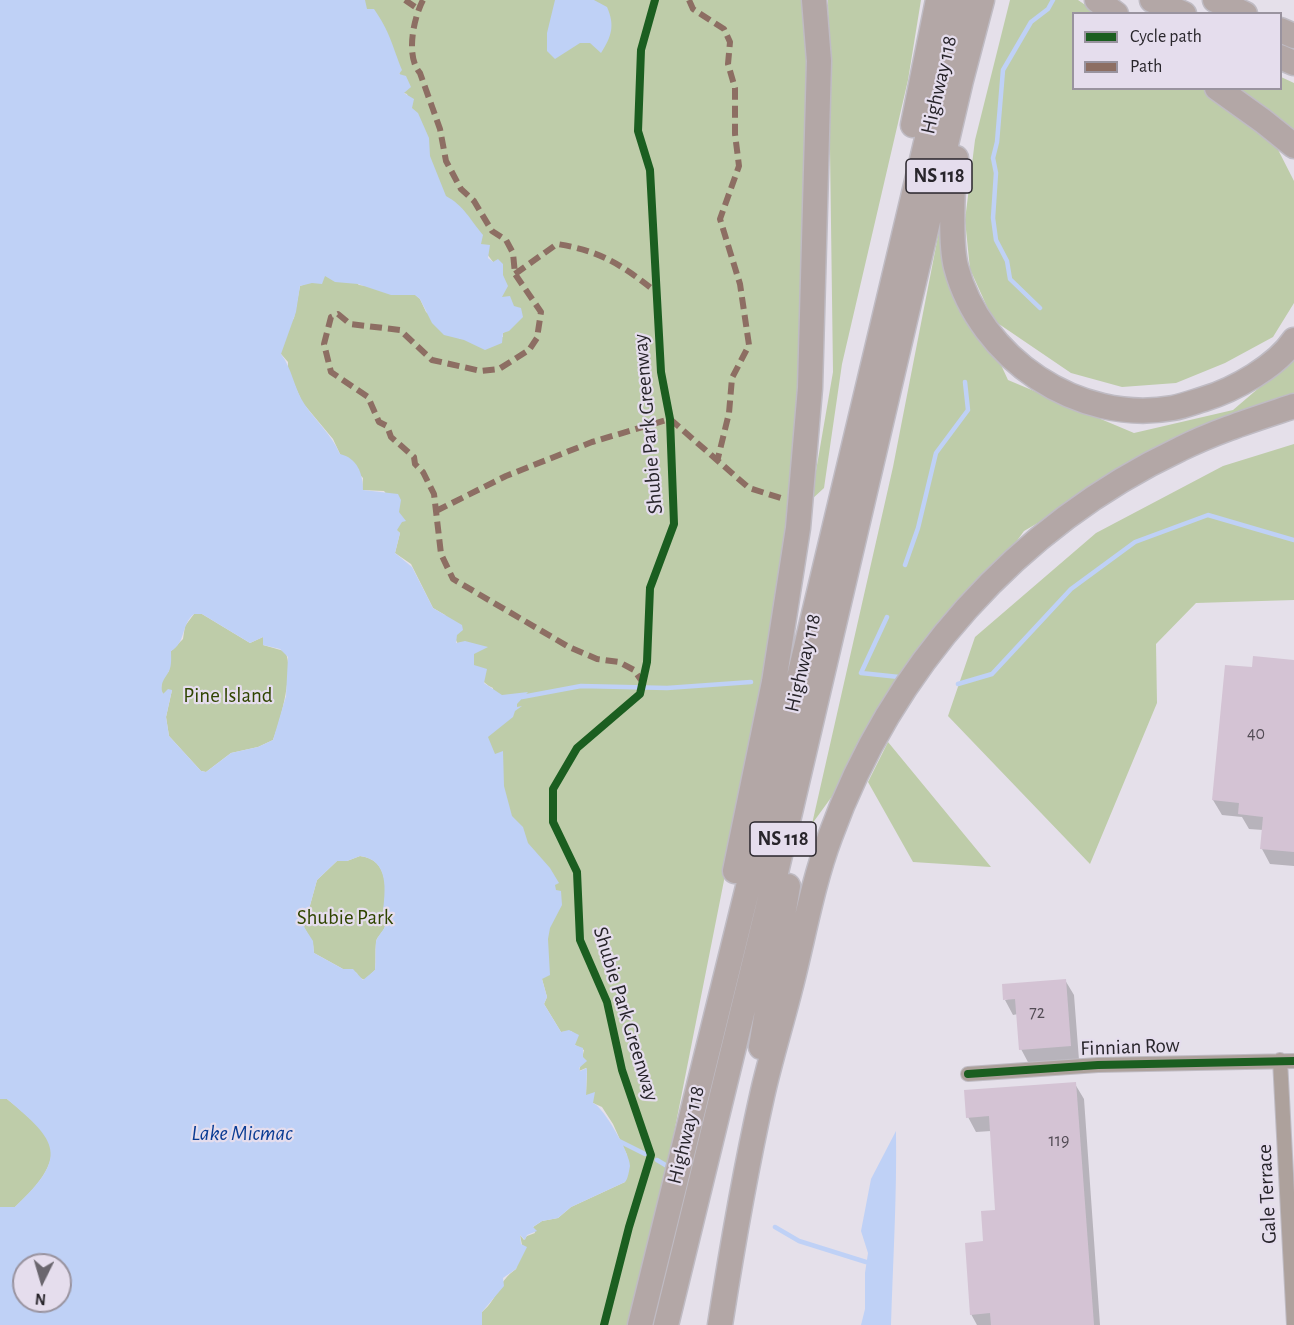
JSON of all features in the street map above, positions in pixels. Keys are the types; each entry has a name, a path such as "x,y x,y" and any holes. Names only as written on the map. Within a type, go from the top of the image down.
{"highway":[{"path":"673,1185 690,1079 774,682 798,528 810,388 819,61 814,0"},
{"path":"899,256 904,171 938,0"},
{"name":"Highway 118","path":"640,1325 780,757 960,0"},
{"path":"984,0 952,179 955,265 970,306 996,345 1032,376 1073,398 1126,409 1172,408 1220,394 1259,373 1294,340"},
{"name":"Highway 118","path":"666,1325 766,915 961,80 984,0"},
{"path":"1097,0 1113,12"},
{"path":"1152,0 1179,12"},
{"path":"1215,0 1241,12"},
{"path":"1220,90 1294,146"},
{"path":"740,1207 753,1093 782,918 828,691 885,449 897,353"},
{"path":"720,1325 740,1207 763,1094 829,839 855,773 880,728 933,646 988,584 1048,530 1109,487 1179,450 1229,428 1294,406"}],"street":[{"name":"Finnian Row","path":"968,1074 1098,1065 1287,1061"},
{"name":"Gale Terrace","path":"1287,1061 1294,1325"}],"green space":[{"path":"355,0 814,0 809,451 636,1325 482,1325 482,1312 488,1307 509,1274 516,1269 522,1245 520,1235 524,1240 535,1233 533,1227 542,1221 558,1218 571,1207 625,1182 627,1155 613,1124 602,1107 593,1103 590,1095 586,1095 587,1071 586,1068 579,1071 584,1050 575,1045 575,1034 571,1031 561,1032 544,1004 547,997 542,979 469,784 493,688 478,676 471,666 458,645 445,615 433,608 411,564 395,553 400,533 396,530 399,510 384,491 362,490 363,478 340,454 333,439 302,402 288,370 288,362 281,354 280,339 294,318 300,286 325,276 346,273 359,285 412,292 420,299 426,312 460,339 503,337 503,333 513,326 508,297 502,297 493,262 440,191 407,94 404,93 399,72"},
{"path":"828,0 921,0 908,80 842,364 824,488 811,500 833,372"},
{"path":"1010,0 1078,0 1096,12 1072,12 1072,90 1213,90 1268,130 1294,181 1294,303 1273,337 1225,363 1176,383 1122,387 1071,373 993,320 970,269 965,220 975,140"},
{"path":"1282,77 1294,83 1294,141 1230,90 1282,90"},
{"path":"939,231 1008,380 1134,433 1233,410 1267,381 1294,345 1294,398 1191,434 1024,531 812,824 893,467"},
{"path":"1294,444 1294,600 1196,603 1156,644 1157,703 1090,864 948,716 975,637 1096,533 1223,466"},
{"name":"Pine Island","path":"194,614 202,614 250,643 263,637 263,645 284,651 288,668 283,708 273,740 258,747 231,753 206,772 201,771 169,736 166,717 172,690 163,694 161,690 162,680 169,671 171,651 183,639 185,626"},
{"path":"888,742 991,867 913,862 868,782"},
{"name":"Shubie Park","path":"360,856 376,863 384,877 385,886 383,912 385,926 376,942 375,970 365,980 358,977 357,973 343,969 314,953 313,944 304,927 317,880 337,861 347,861"},
{"path":"0,1099 7,1099 35,1123 48,1138 51,1148 51,1157 43,1176 15,1207 0,1207"}],"water":[{"name":"Lake Micmac","path":"0,0 365,0 367,9 374,9 384,25 402,70 399,74 406,76 411,87 404,93 414,99 412,108 418,113 429,138 430,156 446,196 462,208 483,235 481,244 490,245 488,258 493,262 498,259 503,264 503,275 508,286 502,297 510,296 514,306 521,308 523,317 509,331 503,333 502,343 485,350 464,340 444,335 432,323 420,299 415,295 391,295 358,284 335,282 325,276 322,284 312,283 300,286 296,312 281,354 305,405 328,434 340,454 351,459 358,467 363,490 398,494 401,500 399,512 406,521 402,522 397,530 400,533 395,553 412,567 433,608 462,625 463,630 457,635 456,643 465,641 488,647 474,654 474,665 487,669 484,683 502,695 528,692 517,704 517,707 522,706 515,711 513,717 488,737 495,754 503,751 504,786 512,816 523,827 528,843 550,868 559,883 555,885 556,890 561,891 562,905 550,928 548,939 550,975 542,979 547,997 544,1004 561,1032 569,1030 579,1035 575,1045 583,1048 583,1057 587,1061 579,1068 580,1071 587,1068 586,1095 595,1092 593,1103 609,1121 621,1142 629,1160 628,1177 625,1182 571,1207 558,1218 542,1221 533,1227 537,1231 527,1235 525,1240 520,1235 521,1244 527,1247 516,1269 503,1278 504,1286 482,1312 482,1325 0,1325 0,1207 15,1207 44,1175 50,1162 50,1150 46,1139 37,1127 7,1099 0,1099","holes":["194,614 202,614 250,643 263,637 263,645 280,649 288,657 286,696 273,740 258,747 231,753 206,772 201,771 169,736 166,717 172,690 168,689 163,694 162,687 170,669 171,651 179,643 190,618","360,856 377,863 385,886 383,912 385,926 376,942 375,970 363,980 353,969 343,969 314,953 313,941 304,927 317,880 337,861 347,861"]},
{"path":"555,0 594,0 607,7 612,25 608,41 601,53 590,43 580,43 555,59 547,51 547,33"},
{"path":"896,1131 891,1325 861,1325 865,1309 865,1273 868,1253 861,1231 871,1179"}],"building":[{"path":"1253,656 1294,660 1294,852 1260,849 1263,817 1238,814 1239,803 1212,800 1225,665 1252,667"},
{"path":"1066,979 1071,1046 1019,1050 1015,999 1003,1000 1002,984"},
{"path":"1076,1082 1094,1325 991,1325 990,1313 970,1315 965,1243 983,1241 981,1211 995,1210 989,1116 966,1118 964,1090"}],"waterway":[{"path":"1040,308 1010,279 1007,261 996,240 993,218 996,173 993,158 997,142 1003,70 1031,22 1048,9 1053,0"},
{"path":"905,565 918,528 936,453 968,410 965,382"},
{"path":"958,684 992,674 1071,589 1135,542 1208,515 1294,540"},
{"path":"887,617 861,673 899,677"},
{"path":"522,697 581,686 667,688 751,682"},
{"path":"619,1141 645,1154"},
{"path":"657,1160 667,1166"},
{"path":"775,1227 799,1241 866,1262"}],"marked path":[{"path":"405,0 418,9"},
{"path":"423,0 412,36 413,57 440,129 446,161 461,189 474,201 492,231 506,240 513,253 515,274 541,312 537,338 529,350 499,369 481,371 432,360 400,330 350,324 338,314 331,317 324,344 331,372 368,397 379,422 387,426 391,437 414,457 415,464 423,472 434,494 441,554 453,579 569,647 597,659 619,662 634,670 641,680"},
{"path":"689,0 693,9 724,29 730,42 728,64 735,88 735,134 739,166 720,219 740,284 749,345 732,378 729,413 717,462"},
{"path":"515,274 557,244 610,260 656,292"},
{"path":"436,511 506,476 592,442 670,419 749,488 784,499"}],"cycle path":[{"name":"Shubie Park Greenway","path":"604,1325 629,1227 651,1155 622,1070 607,1002 580,940 577,872 553,822 553,789 577,748 640,694 647,662 650,588 674,524 670,419 661,372 650,170 638,131 641,50 655,0"},
{"path":"968,1074 1098,1065 1294,1061"}]}
